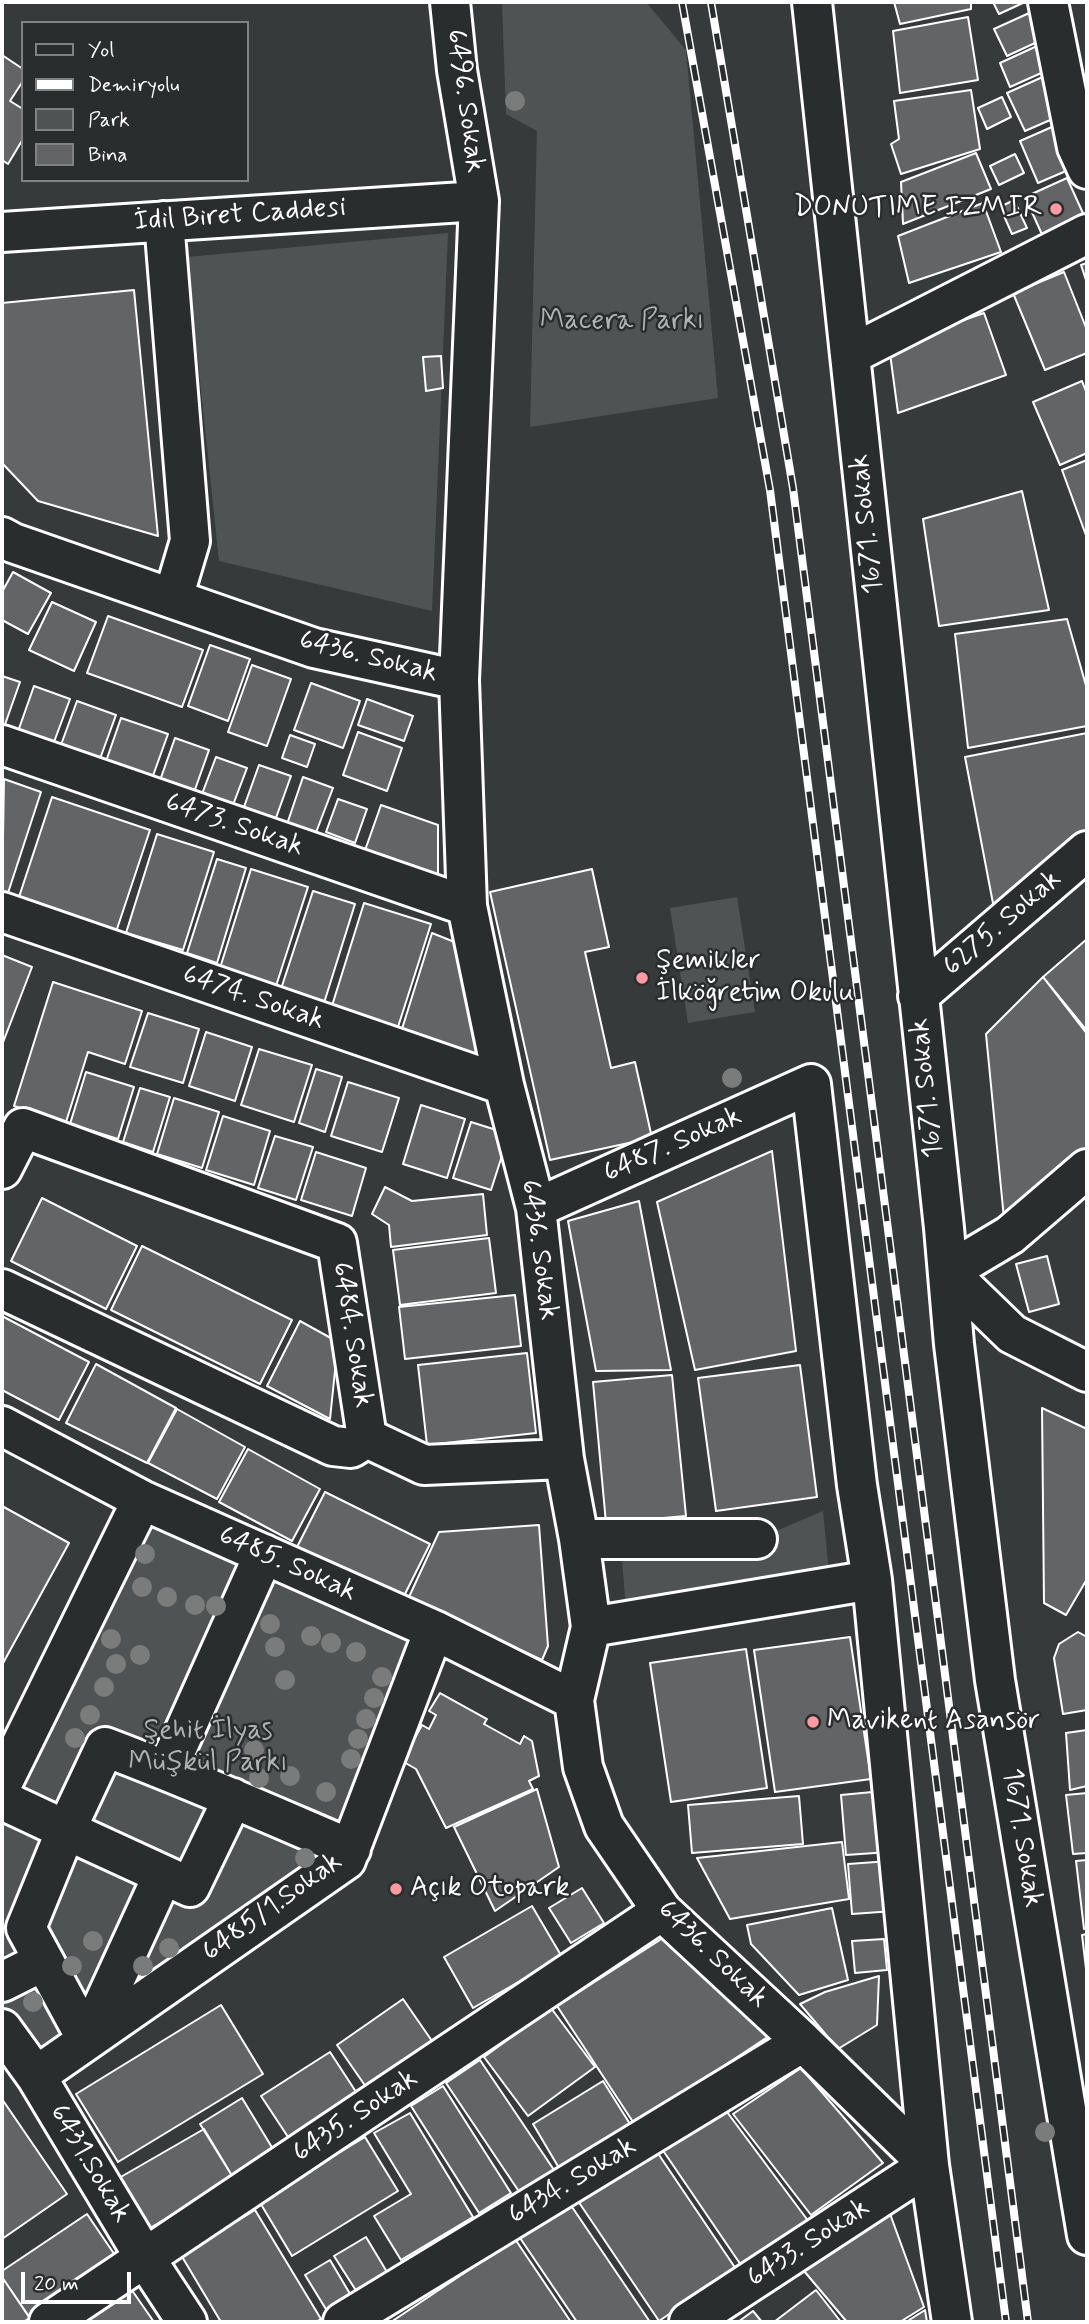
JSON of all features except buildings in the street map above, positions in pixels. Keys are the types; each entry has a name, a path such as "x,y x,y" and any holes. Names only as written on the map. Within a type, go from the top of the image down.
{"street":[{"name":"6496. Sokak","path":"450,2 457,69 479,201 459,680"},
{"name":"1671. Sokak","path":"812,2 954,1344 995,1680 1082,2164 1087,2235"},
{"path":"1048,2 1077,147 1087,169"},
{"name":"İdil Biret Caddesi","path":"2,232 479,201"},
{"path":"164,221 190,541 173,598"},
{"path":"850,355 1087,234"},
{"name":"6436. Sokak","path":"5,548 173,598 314,648 459,680 467,906 504,1085 536,1208 564,1460 579,1539 591,1627 574,1700 583,1767 604,1826 662,1911 803,2042 929,2165"},
{"name":"6473. Sokak","path":"2,745 467,906"},
{"name":"6275. Sokak","path":"918,996 1087,851"},
{"name":"6474. Sokak","path":"2,912 504,1085"},
{"name":"6487. Sokak","path":"536,1208 811,1084 856,1472 872,1580"},
{"name":"6484. Sokak","path":"2,1169 23,1128 337,1243 367,1438 424,1465 564,1460"},
{"path":"1087,1169 1010,1235 947,1272 1012,1334 1087,1372"},
{"path":"2,1289 333,1446 351,1448 367,1438"},
{"name":"6485. Sokak","path":"2,1426 142,1500 434,1630 574,1700"},
{"path":"2,1784 142,1500"},
{"path":"579,1539 757,1539"},
{"path":"167,1770 264,1554"},
{"path":"591,1627 872,1580 929,2165 952,2322"},
{"name":"6485/1.Sokak","path":"36,2076 346,1860 434,1630"},
{"path":"88,2040 26,1928 66,1830 105,1747 167,1770 351,1849"},
{"path":"2,1800 190,1887 233,1798"},
{"path":"88,2040 163,1875"},
{"name":"6435. Sokak","path":"50,2322 662,1911"},
{"path":"2,1982 44,1961"},
{"name":"6431.Sokak","path":"2,2029 36,2076 145,2258 187,2322"},
{"name":"6434. Sokak","path":"343,2322 803,2042"},
{"name":"6433. Sokak","path":"689,2322 929,2165"}],"green space":[{"name":"Macera Parkı","path":"502,2 646,2 686,50 718,398 530,427 537,131 506,114"},
{"path":"448,233 432,611 219,561 187,257"},
{"path":"737,897 755,1012 688,1023 670,908"},
{"name":"Şehit İlyas Müşkül Parkı","path":"142,1500 434,1630 346,1860 36,2076 2,2029 2,1784"},
{"path":"823,1511 829,1573 626,1608 621,1549 757,1539"}],"railway":[{"path":"682,2 770,490 1006,2322"},
{"path":"711,2 793,488 1028,2322"}],"place":[{"name":"DONUTIME IZMIR","path":"1056,209"},
{"name":"Şemikler İlköğretim Okulu","path":"642,978"},
{"name":"Mavikent Asansör","path":"813,1722"},
{"name":"Açık Otopark","path":"396,1889"}]}
